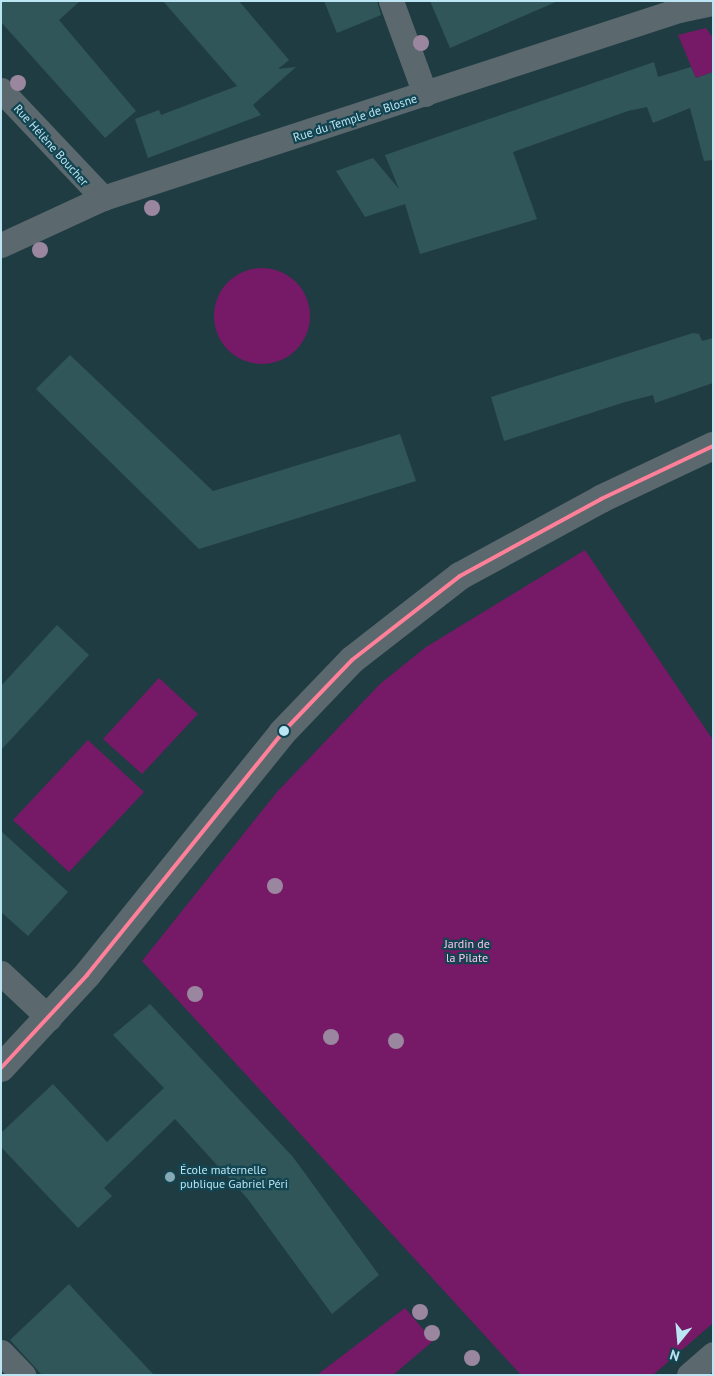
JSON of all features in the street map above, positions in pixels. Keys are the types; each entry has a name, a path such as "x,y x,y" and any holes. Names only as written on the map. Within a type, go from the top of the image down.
{"street":[{"path":"390,1 425,94"},
{"name":"Rue du Temple de Blosne","path":"1,245 103,198 679,10 713,2"},
{"name":"Rue Hélène Boucher","path":"1,90 103,198"},
{"path":"1,1068 50,1018 282,733 352,660 460,576 601,499 713,446"},
{"path":"1,973 50,1018"},
{"path":"1,1352 23,1375"},
{"path":"689,1375 713,1354"}],"green space":[{"path":"706,28 713,38 713,72 696,78 678,35"},
{"path":"262,268 280,272 296,282 306,298 310,316 306,334 296,350 280,360 262,364 244,360 228,350 218,334 214,316 218,298 228,282 244,272"},
{"name":"Jardin de la Pilate","path":"585,550 713,740 713,1323 653,1375 521,1375 142,961 277,792 380,684 426,647"},
{"path":"159,678 198,714 142,774 103,739"},
{"path":"88,740 144,792 69,872 13,820"},
{"path":"405,1308 433,1341 393,1375 317,1375"}],"building":[{"path":"1,1 80,1 59,20 136,111 105,138 1,22"},
{"path":"163,1 239,1 289,60 278,69 296,67 253,105 261,115 148,158 135,119 159,110 161,115 237,86"},
{"path":"324,1 377,1 381,15 337,33"},
{"path":"430,1 558,1 450,48"},
{"path":"654,62 658,77 691,67 696,78 713,72 713,160 704,161 690,108 653,123 647,107 628,111 513,152 537,219 420,254 405,204 365,217 336,171 373,158 399,189 385,155"},
{"path":"693,333 699,334 702,341 713,338 713,383 655,403 653,395 625,402 504,441 491,397"},
{"path":"70,355 213,491 400,434 416,481 199,549 36,389"},
{"path":"57,625 89,655 1,750 1,686"},
{"path":"1,831 68,892 28,936 1,912"},
{"path":"150,1004 293,1157 379,1275 332,1314 247,1198 175,1119 104,1188 112,1196 78,1228 1,1147 1,1133 53,1084 107,1142 164,1088 113,1035"},
{"path":"69,1284 154,1375 42,1375 10,1340"}],"transit line":[{"path":"1,1068 87,975 282,733 352,660 460,576 601,499 713,446"}],"place":[{"name":"École maternelle publique Gabriel Péri","path":"170,1177"}]}
